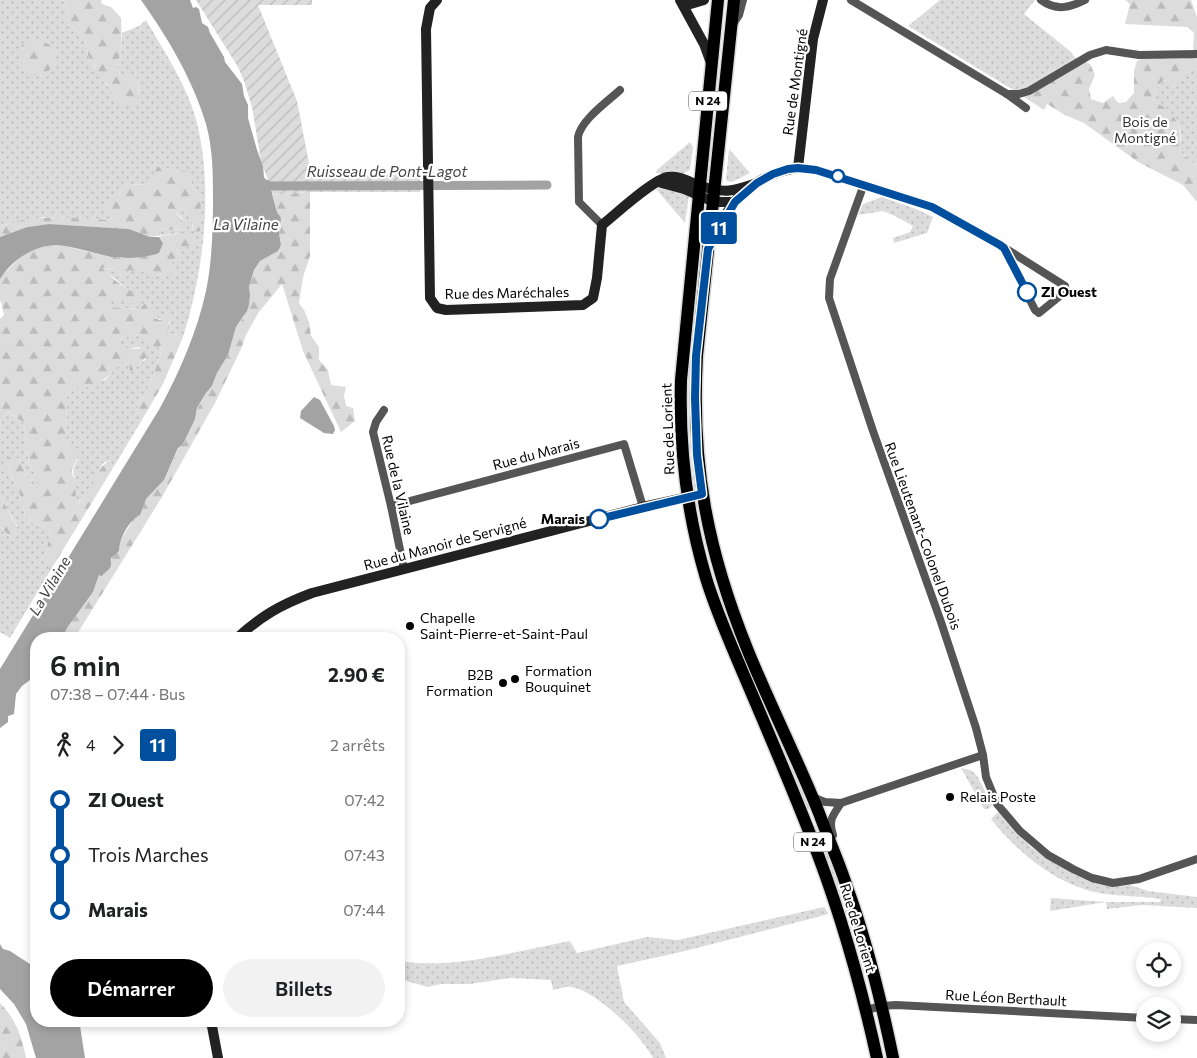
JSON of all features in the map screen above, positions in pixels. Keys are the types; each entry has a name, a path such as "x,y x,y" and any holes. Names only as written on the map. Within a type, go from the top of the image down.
{"main road":[{"name":"Rue de Lorient","path":"718,0 681,380 681,433 688,497 704,572 715,604 742,653 812,797 847,886 882,1006 893,1058"},
{"name":"Rue de Lorient","path":"734,0 696,356 694,415 702,494 707,525 742,653 842,920 877,1058"},
{"path":"683,355 696,356"}],"street":[{"name":"Rue des Maréchales","path":"437,0 430,8 426,30 430,298 437,308 446,310 561,307 583,305 589,302 593,298 597,278 602,225"},
{"path":"704,0 682,3 704,44 712,64"},
{"path":"731,27 739,15 743,0"},
{"name":"Rue de Montigné","path":"798,168 813,39 822,0"},
{"path":"851,0 1007,94 1026,108"},
{"path":"1041,0 1055,8 1069,7 1085,0"},
{"path":"1007,94 1020,94 1029,91 1090,55 1106,50 1139,55 1197,54"},
{"path":"620,90 584,123 579,130 578,137 579,202 602,225 644,191 668,177 685,180 700,191 729,203 735,202"},
{"path":"714,196 757,183 773,174 798,168 816,170 932,207 1004,248 1064,286 1066,291 1039,313 1035,310 1004,248"},
{"path":"708,249 735,202 757,183"},
{"name":"Rue Lieutenant-Colonel Dubois","path":"864,184 830,278 828,298 944,630 976,728 986,777 997,804 1020,831 1048,855 1092,878 1113,882 1139,879 1197,859"},
{"name":"Rue de la Vilaine","path":"384,410 376,422 373,432 404,569"},
{"name":"Rue du Marais","path":"391,506 624,444 643,507"},
{"name":"Rue du Manoir de Servigné","path":"244,632 266,614 290,601 312,593 643,507 702,494"},
{"path":"812,797 825,802 841,803 983,755"},
{"name":"Rue de Lorient","path":"841,803 832,817 830,825 848,877 847,886"},
{"path":"800,809 818,812"},
{"name":"Rue Léon Berthault","path":"866,1010 896,1004 1136,1017"},
{"path":"1181,1019 1197,1020"},
{"path":"212,1027 218,1058"}],"green space":[{"path":"0,0 63,0 67,9 68,24 85,38 89,60 112,90 114,96 132,106 139,95 138,79 120,75 116,64 122,53 122,33 139,26 146,20 174,68 187,93 196,119 205,173 204,229 201,257 183,337 168,334 168,324 171,321 155,317 144,304 140,309 107,307 107,299 124,299 136,304 133,293 101,268 114,269 123,274 129,269 162,275 175,259 183,256 177,253 179,233 156,236 159,228 169,230 186,229 183,219 176,213 181,208 184,209 192,222 193,230 200,211 201,196 193,189 192,183 184,170 160,175 152,180 149,185 128,184 118,195 111,220 44,217 5,225 0,228"},
{"path":"63,0 101,0 102,4 111,7 121,18 122,53 116,64 120,75 130,73 138,79 139,96 132,106 123,106 108,85 101,81 95,66 89,60 85,38 68,24 67,9"},
{"path":"196,0 312,0 312,5 258,5 297,101 311,174 420,175 420,192 310,192 273,195 261,161 252,107 244,81 238,67"},
{"path":"940,0 1035,0 1024,14 1071,52 1075,58 1015,91 908,26"},
{"name":"Bois de Montigné","path":"1125,0 1191,0 1197,17 1197,70 1185,73 1174,89 1164,80 1158,86 1152,100 1172,114 1180,133 1179,150 1195,165 1197,162 1197,202 1183,185 1138,162 1084,123 1065,115 1047,104 1044,110 1015,91 1075,58 1090,64 1095,75 1089,89 1091,99 1103,103 1113,96 1118,103 1126,102 1134,93 1134,71 1137,61 1147,57 1193,51 1194,33 1188,27 1125,24 1130,4"},
{"path":"38,40 51,46 56,55 54,63 48,71 40,75 31,74 23,66 19,49 25,42"},
{"path":"1191,70 1197,70 1197,162 1195,165 1179,150 1181,139 1176,120 1167,110 1152,100 1158,86 1165,80 1180,77"},
{"path":"690,142 693,147 690,170 682,174 656,173 657,170"},
{"path":"729,149 750,173 732,182 726,179"},
{"path":"163,165 170,169 190,172 193,189 201,196 200,231 194,232 192,222 184,209 181,208 176,213 187,225 186,229 169,230 159,228 156,236 150,237 129,229 49,224 27,227 0,237 0,228 24,220 69,218 111,220 114,214 105,208 106,201 118,195 128,184 149,185 156,169"},
{"path":"665,187 689,195 685,223 656,189"},
{"path":"310,192 310,256 303,277 299,303 309,322 311,336 319,347 319,360 328,370 331,385 346,387 344,395 346,406 353,408 355,421 341,432 303,351 282,284 259,312 246,335 216,401 162,497 78,632 65,632 93,592 99,575 104,572 112,555 119,551 122,538 134,518 141,511 146,499 164,480 179,447 184,443 189,428 195,419 197,409 212,386 217,373 228,355 236,327 249,305 249,287 254,270 260,261 278,251 281,245 279,233 281,227 273,195"},
{"path":"882,197 933,217 927,233 894,243 893,238 910,232 913,226 883,211 858,215 863,204"},
{"path":"179,233 185,234 195,242 191,247 177,248 177,253 184,256 175,259 171,264 176,268 176,273 162,275 129,270 123,275 114,269 102,268 116,281 140,297 136,305 124,299 107,299 107,307 140,309 144,304 151,305 156,309 155,318 160,320 166,316 174,315 168,324 168,334 183,337 163,384 146,413 136,414 139,404 148,389 162,350 161,345 156,348 149,346 147,338 139,334 119,339 116,345 124,348 149,351 136,368 130,372 130,366 123,362 108,376 97,382 96,390 85,386 69,390 67,397 66,444 71,450 76,450 79,453 72,472 75,480 77,505 87,494 105,463 110,460 113,468 50,571 46,551 51,531 42,525 34,524 25,515 19,491 6,465 11,455 19,459 31,485 37,488 37,477 29,464 24,423 8,412 2,418 0,432 0,319 4,315 0,302 0,279 24,254 34,249 56,244 115,258 150,256 163,242 159,237"},
{"path":"139,334 161,344 162,350 148,389 139,404 136,414 146,413 113,468 110,460 103,463 89,492 77,505 74,465 78,459 66,444 67,397 69,390 85,385 92,389 97,382 107,379 113,370 123,362 130,366 130,372 146,359 139,347 125,349 116,345 119,339"},
{"path":"8,412 24,423 29,464 37,477 37,489 31,485 19,459 6,465 19,491 25,515 34,524 42,525 51,531 46,551 50,571 10,638 0,632 0,526 13,540 17,526 0,495 0,432 2,418"},
{"path":"0,495 17,527 13,540 0,526"},
{"path":"746,658 812,810 803,807 743,660"},
{"path":"961,768 970,770 978,777 992,805 988,809 984,809"},
{"path":"999,811 1031,847 1049,860 1080,876 1115,887 1130,885 1148,891 1197,897 1197,908 1142,905 1107,909 1106,902 1160,902 1161,899 1090,891 1056,877 1020,850 1000,830 991,819"},
{"path":"815,825 825,852 831,858 842,888 868,971 862,973 812,826"},
{"path":"1051,898 1106,902 1050,911"},
{"path":"824,907 829,914 685,951 617,966 624,1002 660,1043 666,1058 653,1058 629,1027 594,997 572,987 553,990 551,980 510,978 470,984 441,984 428,987 405,981 405,962 441,963 462,961 570,941 577,953 647,937 678,940"},
{"path":"0,1003 11,1016 18,1029 26,1058 0,1058"}],"water":[{"name":"La Vilaine","path":"141,0 190,0 193,8 199,9 202,23 208,27 225,62 242,84 248,105 248,118 263,166 264,177 270,186 277,212 281,218 279,233 281,245 278,251 260,261 254,270 249,287 249,305 236,327 228,355 217,373 212,386 197,408 195,419 183,444 178,448 164,480 146,499 140,515 125,530 119,551 111,558 110,568 102,576 99,575 93,592 65,632 30,632 30,680 16,694 14,714 8,716 8,722 0,728 0,669 160,408 187,351 206,291 211,257 213,211 210,143 206,124 194,91 161,29"},
{"path":"49,224 129,229 150,237 159,237 163,243 159,253 128,258 115,258 59,245 46,246 38,248 17,260 0,279 0,237 27,227"},
{"path":"314,397 320,400 334,426 333,434 324,433 300,418 301,411"},
{"path":"0,944 3,949 10,951 30,964 30,1027 80,1027 85,1058 36,1058 26,1024 14,1004 0,989"}],"waterway":[{"name":"Ruisseau de Pont-Lagot","path":"260,182 270,186 547,185"}],"bus line":[{"name":"11","path":"599,519 702,494 694,415 696,356 708,249 735,202 757,183 773,174 798,168 816,170 932,207 1004,248 1027,292"}],"place":[{"name":"ZI Ouest","path":"1027,292"},
{"name":"Marais","path":"599,519"},
{"name":"Chapelle Saint-Pierre-et-Saint-Paul","path":"410,626"},
{"name":"Formation Bouquinet","path":"515,679"},
{"name":"B2B Formation","path":"503,683"},
{"name":"Relais Poste","path":"950,797"}]}
